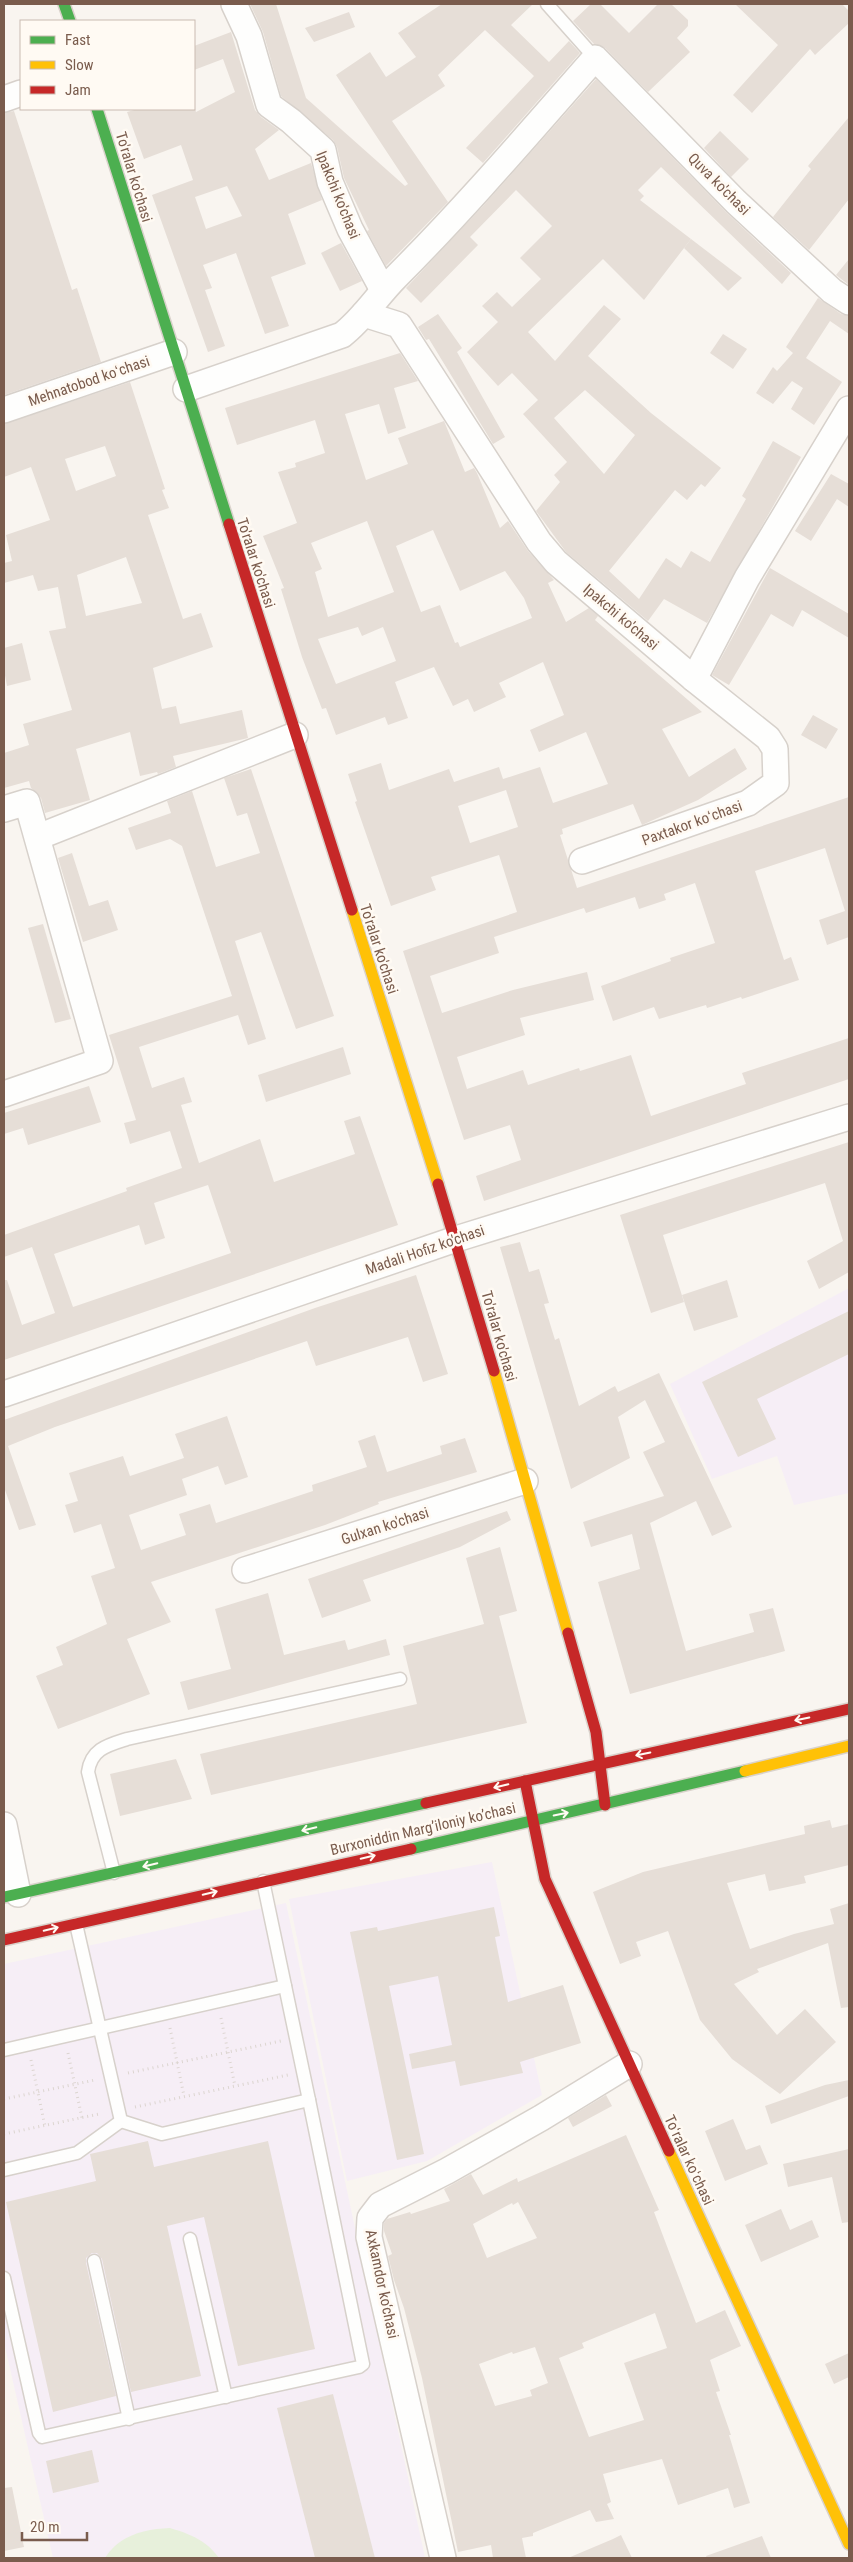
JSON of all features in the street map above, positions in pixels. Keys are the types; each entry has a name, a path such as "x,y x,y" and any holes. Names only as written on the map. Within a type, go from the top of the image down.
{"street":[{"path":"64,4 70,20"},
{"name":"Ipakchi ko'chasi","path":"234,4 249,36 260,82 269,105 291,121 323,150 330,182 350,229 383,290"},
{"path":"186,389 342,335 356,324 383,290 443,230 595,58"},
{"name":"Quva ko'chasi","path":"595,58 736,202 832,291 849,302"},
{"path":"4,98 20,93"},
{"name":"To'ralar ko'chasi","path":"97,110 456,1239 596,1732 605,1805"},
{"name":"Ipakchi ko'chasi","path":"364,314 399,325 539,542 556,562 694,679"},
{"name":"Mehnatobod koʻchasi","path":"4,410 174,352"},
{"path":"694,679 747,578 849,409"},
{"name":"Paxtakor koʻchasi","path":"582,861 748,803 776,783 775,749 768,738 694,679"},
{"path":"38,837 295,735"},
{"path":"4,809 27,802 100,1061 4,1094"},
{"name":"Madali Hofiz ko'chasi","path":"4,1394 456,1239 849,1117"},
{"name":"Gulxan ko'chasi","path":"244,1570 525,1481"},
{"name":"Burxoniddin Marg’iloniy ko’chasi","path":"11,1896 849,1709"},
{"name":"Burxoniddin Marg’iloniy ko’chasi","path":"4,1940 605,1805 849,1746"},
{"name":"Toʻralar koʻchasi","path":"525,1781 545,1879 849,2544"},
{"path":"4,1825 11,1896"},
{"name":"Axkamdor ko‘chasi","path":"443,2558 369,2237 370,2218 380,2205 447,2171 541,2118 629,2064"}],"lane":[{"path":"547,4 595,58"},
{"path":"114,1873 88,1772 89,1762 94,1754 104,1747 128,1739 400,1679"},
{"path":"4,2278 39,2433 42,2438 359,2367 362,2364 263,1881"},
{"path":"76,1924 119,2116"},
{"path":"4,2050 285,1986"},
{"path":"119,2116 162,2134 309,2100"},
{"path":"4,2170 77,2153 119,2116"},
{"path":"190,2239 226,2397"},
{"path":"94,2261 130,2419"}],"path":[{"path":"217,2001 235,2086"},
{"path":"167,2013 184,2096"},
{"path":"65,2036 82,2118"},
{"path":"4,2099 296,2038"},
{"path":"28,2044 45,2126"},
{"path":"4,2134 82,2118 119,2116 184,2096 303,2071"}],"shaded area":[{"path":"849,1288 849,1493 794,1505 777,1456 712,1479 670,1384"},
{"path":"492,1862 542,2095 427,2161 347,2181 289,1899"},
{"path":"286,1903 425,2558 53,2558 4,2342 4,1964"}],"green space":[{"path":"170,2528 197,2538 219,2558 105,2558 118,2544 133,2535 151,2530"}],"building":[{"path":"250,4 276,4 306,98 405,186 408,184 336,75 370,52 386,77 416,57 398,33 442,4 533,4 511,25 549,62 569,41 580,53 483,163 466,148 534,76 485,30 438,75 445,86 392,121 448,202 386,266 367,231 369,230 344,178 337,147 333,140 281,96 263,32"},
{"path":"591,4 600,4 629,33 658,4 671,4 688,20 688,26 677,38 690,52 648,92 605,48 594,44 573,21"},
{"path":"735,4 842,4 849,11 849,23 815,55 810,49 752,113 733,95 778,45"},
{"path":"349,12 355,27 314,42 305,28"},
{"path":"231,32 255,110 261,117 279,130 255,149 269,180 311,163 322,200 288,214 306,264 271,277 289,326 265,334 236,253 203,265 212,288 205,290 225,346 208,352 152,195 193,180 181,145 144,159 127,112 134,110 195,109 196,112 235,92 223,59 195,70 195,46","holes":["227,186 242,216 206,229 195,197"]},
{"path":"596,79 726,212 791,273 782,284 661,167 638,190 644,196 640,200 691,239 644,300 603,259 528,332 555,361 604,305 621,319 588,356 651,413 721,468 705,487 701,484 687,500 675,490 609,571 639,599 666,558 681,568 691,551 710,562 746,499 742,496 773,441 801,457 707,623 664,599 648,621 566,552 536,511 560,482 554,475 567,462 523,414 538,400 512,373 498,386 467,352 498,322 482,306 497,292 512,307 541,279 520,258 552,226 516,190 470,237 478,245 421,303 406,288 483,206","holes":["585,390 635,435 604,474 554,418"]},
{"path":"14,111 72,290 77,288 101,362 4,395 4,113"},
{"path":"849,117 849,199 809,250 773,217 811,169 808,166"},
{"path":"720,131 749,159 731,177 704,148"},
{"path":"691,239 742,278 728,291 684,248"},
{"path":"341,243 362,281 340,291 321,253"},
{"path":"849,259 849,285 836,275"},
{"path":"818,298 841,314 849,316 849,334 830,321 806,358 842,382 814,425 791,409 803,388 792,381 773,404 756,393 773,367 777,371 793,353 786,347"},
{"path":"438,314 462,348 457,352 505,437 493,444 429,339 426,340 418,327"},
{"path":"723,334 747,349 733,369 710,353"},
{"path":"400,353 418,381 394,388 406,428 388,434 379,404 345,414 366,480 408,464 398,438 444,421 465,472 474,468 477,473 500,528 508,521 528,551 554,580 548,583 566,622 589,608 598,616 595,620 702,712 662,729 689,777 735,748 747,769 698,800 642,825 633,804 562,829 563,834 560,835 577,888 849,797 849,937 827,945 819,920 845,911 825,848 755,871 784,960 791,957 799,980 742,999 741,997 707,1008 706,1005 659,1019 654,1007 613,1021 601,986 671,961 670,958 715,943 695,883 664,894 666,900 639,909 635,897 586,913 584,908 494,937 499,953 430,976 442,1013 513,990 587,972 594,1000 520,1018 525,1035 457,1057 467,1089 523,1070 528,1085 579,1068 580,1071 631,1055 651,1116 746,1084 742,1073 849,1038 849,1079 484,1201 476,1176 521,1160 510,1125 464,1140 403,951 517,912 499,855 431,877 436,890 391,906 355,802 357,801 348,774 381,763 389,790 449,769 454,782 499,767 503,779 540,767 553,803 608,784 586,732 539,752 530,730 564,715 543,662 499,683 506,697 474,712 468,699 453,706 434,667 395,682 408,718 388,725 385,717 336,735 326,708 322,709 302,657 281,589 284,588 263,536 297,523 278,472 296,467 295,463 325,453 315,420 237,445 225,408","holes":["367,521 394,592 328,617 315,572 322,569 311,543","433,530 460,591 505,571 524,598 532,618 460,647 458,642 455,643 440,605 421,612 396,546","358,627 362,636 383,627 396,661 336,684 318,639","506,790 518,827 470,843 458,806"]},
{"path":"130,382 165,489 162,490 169,508 148,515 183,619 201,613 213,647 153,668 162,709 176,706 180,724 242,710 248,738 173,756 176,767 158,774 157,772 140,776 130,732 76,749 90,800 45,813 41,798 31,788 29,781 4,788 4,753 29,745 23,724 72,710 49,631 66,628 58,587 38,591 33,575 4,583 4,563 12,561 6,535 50,520 31,467 4,477 4,424","holes":["105,446 116,476 76,491 65,459","126,557 142,603 86,616 77,575"]},
{"path":"831,474 849,484 849,507 837,499 811,541 795,531"},
{"path":"770,568 849,614 849,638 802,610 793,627 771,614 729,685 712,675"},
{"path":"22,643 31,680 7,686 4,670 4,648"},
{"path":"813,715 838,729 826,749 801,735"},
{"path":"251,769 334,1016 296,1029 261,932 235,941 266,1039 248,1045 238,1015 139,1047 152,1088 184,1077 192,1102 181,1105 199,1163 260,1139 274,1182 355,1154 344,1121 360,1116 398,1225 4,1360 4,1280 7,1280 22,1325 55,1313 32,1247 4,1257 4,1235 127,1191 126,1188 182,1168 170,1131 130,1144 124,1123 136,1120 109,1035 232,996 182,846 170,839 136,850 128,828 171,813 167,801 192,791 216,867 260,853 247,813 237,816 224,778","holes":["208,1185 231,1253 73,1307 54,1254 139,1225 145,1245 165,1238 154,1203"]},
{"path":"72,853 89,906 108,900 118,930 83,942 58,858"},
{"path":"43,924 71,1019 55,1023 28,928"},
{"path":"343,1047 351,1074 266,1102 258,1075"},
{"path":"89,1086 101,1122 28,1145 23,1128 4,1134 4,1113"},
{"path":"849,1142 849,1272 819,1289 807,1261 843,1241 825,1183 663,1235 684,1302 651,1313 620,1215"},
{"path":"520,1242 529,1272 539,1269 549,1303 544,1304 555,1340 559,1338 579,1406 615,1386 618,1392 659,1373 732,1527 712,1536 696,1501 650,1523 686,1651 754,1632 749,1614 773,1608 785,1651 630,1694 598,1582 640,1569 632,1534 591,1547 583,1522 664,1496 643,1452 665,1442 645,1400 618,1417 630,1458 571,1489 500,1247"},
{"path":"416,1275 448,1374 423,1382 408,1337 316,1366 307,1341 55,1427 8,1446 36,1525 19,1530 4,1487 4,1420 315,1308"},
{"path":"727,1280 738,1317 694,1331 682,1295"},
{"path":"849,1311 849,1354 757,1399 776,1439 738,1457 702,1382"},
{"path":"227,1416 248,1477 225,1485 218,1466 182,1479 187,1495 129,1515 141,1550 186,1535 179,1514 210,1504 216,1523 313,1491 312,1485 367,1467 358,1441 375,1435 387,1472 442,1454 440,1446 465,1438 477,1472 378,1502 379,1504 325,1525 151,1582 171,1622 127,1639 150,1694 58,1729 36,1676 63,1665 56,1647 107,1624 91,1576 115,1568 101,1524 74,1533 65,1505 78,1501 69,1473 123,1456 130,1476 184,1458 175,1434"},
{"path":"507,1511 511,1520 460,1547 363,1580 371,1601 322,1618 308,1579"},
{"path":"500,1547 517,1611 499,1616 527,1723 211,1795 200,1754 417,1704 403,1646 484,1624 466,1558"},
{"path":"268,1593 284,1655 345,1640 348,1650 386,1639 390,1655 188,1710 180,1682 231,1669 215,1609"},
{"path":"176,1759 192,1799 120,1816 110,1774"},
{"path":"830,1820 832,1828 849,1824 849,1865 804,1876 806,1883 769,1891 765,1874 727,1883 750,1949 794,1934 834,1924 830,1909 849,1903 849,2007 841,2008 828,1943 757,1969 759,1972 734,1984 777,2035 805,2009 836,2042 780,2094 732,2059 700,2020 668,1931 636,1942 641,1956 620,1964 593,1892 643,1872 805,1834 804,1826"},
{"path":"494,1907 500,1936 495,1937 508,2002 563,1985 581,2043 520,2062 523,2073 460,2086 455,2061 412,2069 409,2054 452,2045 438,1976 389,1986 424,2154 397,2160 350,1932 377,1927 378,1931"},
{"path":"849,2080 849,2096 771,2124 765,2106 825,2085"},
{"path":"606,2095 612,2106 573,2127 568,2118"},
{"path":"733,2119 746,2150 760,2145 768,2164 725,2181 705,2131"},
{"path":"626,2135 659,2210 654,2212 696,2323 725,2310 741,2346 710,2360 720,2391 716,2392 731,2435 729,2435 750,2503 734,2508 728,2488 678,2505 662,2459 603,2474 611,2502 607,2504 614,2519 596,2522 590,2510 533,2533 533,2536 522,2538 526,2558 493,2558 491,2545 458,2552 422,2378 388,2256 392,2254 384,2231 384,2223 387,2219 410,2212 411,2214 450,2201 444,2189 471,2174 483,2195 517,2178 518,2182","holes":["518,2202 537,2238 487,2258 473,2224 512,2203 513,2205","655,2313 667,2348 624,2363 644,2420 589,2437 559,2358 584,2348 582,2343","535,2347 548,2383 530,2390 532,2396 495,2406 479,2364 512,2352 513,2354"]},
{"path":"148,2141 154,2167 268,2141 315,2349 238,2366 204,2217 167,2226 201,2376 131,2392 102,2259 97,2253 92,2253 86,2258 86,2263 116,2396 53,2412 6,2202 96,2181 90,2154"},
{"path":"849,2149 849,2222 842,2223 832,2177 788,2187 783,2164"},
{"path":"781,2209 790,2230 812,2220 819,2237 761,2262 745,2225"},
{"path":"849,2353 849,2377 834,2384 825,2364"},
{"path":"333,2394 375,2558 315,2558 277,2408"},
{"path":"92,2450 99,2482 53,2493 46,2461"},
{"path":"12,2487 24,2547 4,2551 4,2488"},
{"path":"621,2535 632,2558 568,2558 613,2539"},
{"path":"762,2536 771,2558 707,2558 706,2556"}],"traffic: fast":[{"path":"64,4 70,20"},
{"path":"97,110 229,524"},
{"path":"411,1849 745,1771"},
{"path":"4,1897 426,1803"}],"traffic: slow":[{"path":"352,910 438,1184"},
{"path":"494,1371 568,1633"},
{"path":"745,1771 849,1746"},
{"path":"669,2151 849,2544"}],"traffic: jam":[{"path":"229,524 352,910"},
{"path":"438,1184 494,1371"},
{"path":"568,1633 596,1732 605,1805"},
{"path":"426,1803 849,1709"},
{"path":"525,1781 545,1879 669,2151"},
{"path":"4,1940 411,1849"}]}
